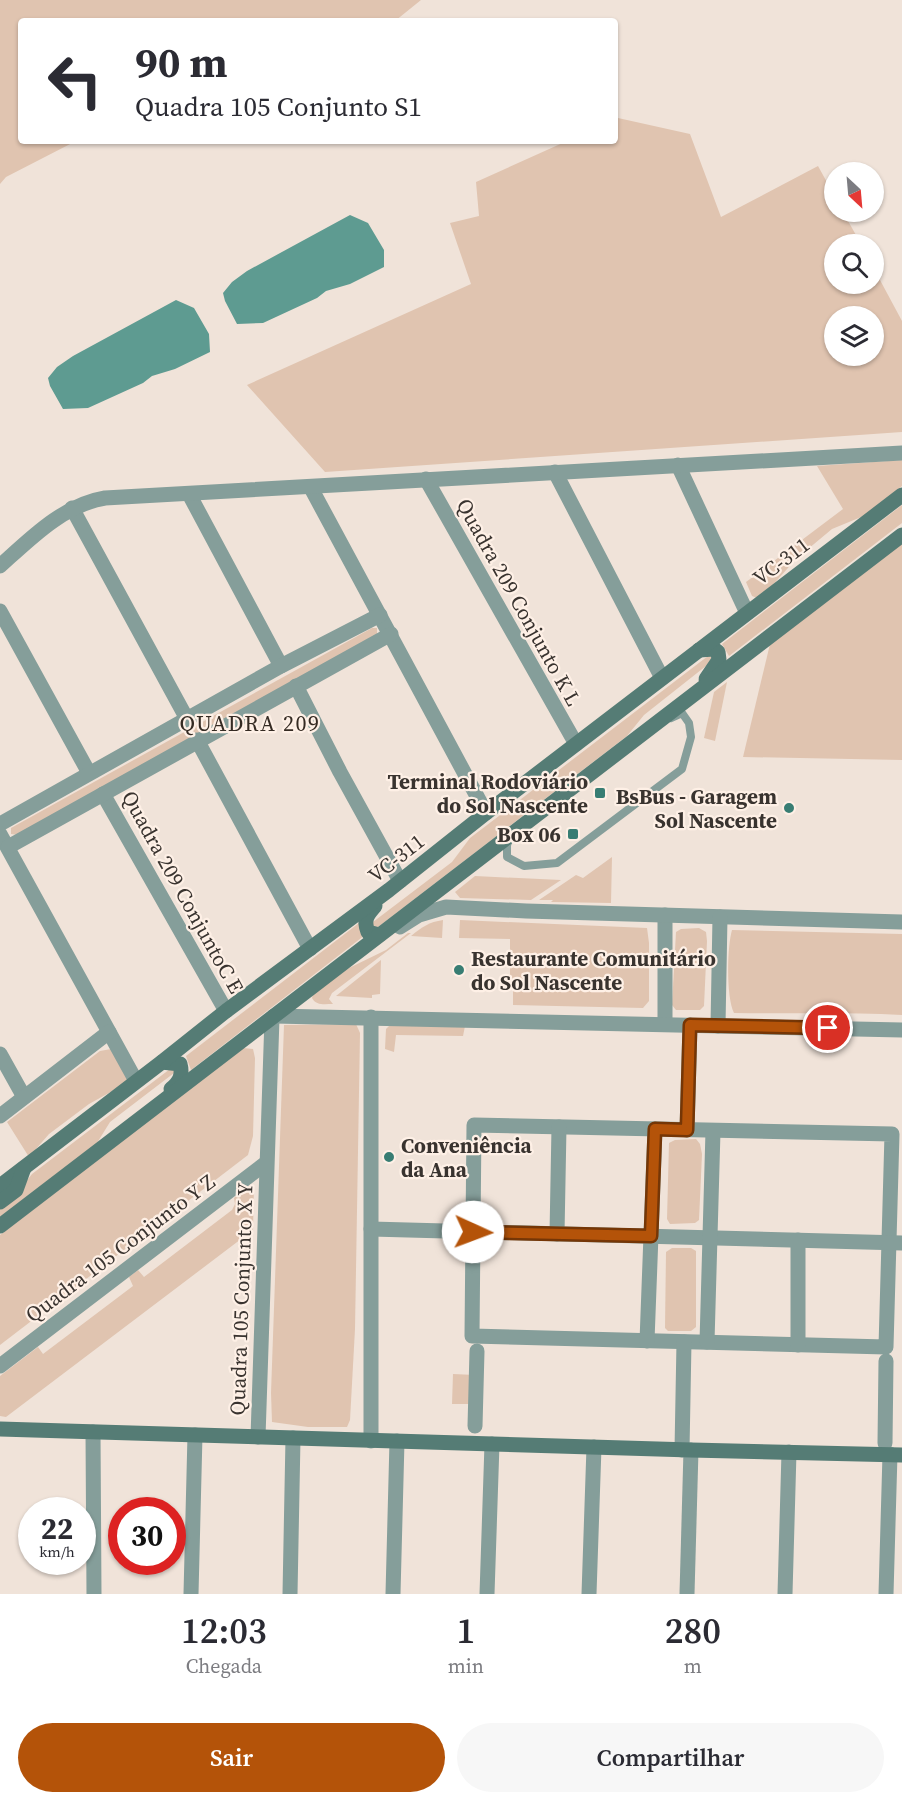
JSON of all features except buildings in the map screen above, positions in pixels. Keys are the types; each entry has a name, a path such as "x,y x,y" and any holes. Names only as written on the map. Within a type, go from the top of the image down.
{"main road":[{"name":"VC-311","path":"0,1186 902,495"},
{"path":"0,1226 902,535"},
{"path":"698,691 719,660 718,652 714,649 699,650"},
{"path":"379,936 368,932 365,925 366,917 394,886"},
{"path":"117,1136 128,1122 178,1083 182,1072 180,1064 162,1062"},
{"path":"0,1202 16,1190 24,1168"},
{"path":"0,1429 686,1450 892,1451"}],"street":[{"path":"0,566 36,534 72,508 105,498 902,453"},
{"path":"678,465 747,613"},
{"path":"555,472 662,678"},
{"name":"Quadra 209 Conjunto K L","path":"426,479 576,744"},
{"path":"311,488 486,813"},
{"path":"189,494 281,666"},
{"path":"72,508 187,719"},
{"path":"0,611 89,773"},
{"path":"0,824 281,666 380,615"},
{"path":"136,1081 4,840 103,794 391,634"},
{"path":"296,686 394,886"},
{"path":"197,740 310,949"},
{"name":"Quadra 209 ConjuntoC E","path":"103,794 226,1011"},
{"path":"446,884 441,898 447,907"},
{"path":"358,951 419,915 447,907 902,922"},
{"path":"665,915 665,1024"},
{"path":"718,1026 720,917"},
{"path":"304,992 304,1003 318,1016"},
{"path":"273,1017 371,1017 898,1030"},
{"name":"Quadra 105 Conjunto X Y","path":"258,1437 273,1017"},
{"path":"371,1017 371,1441"},
{"path":"687,1130 690,1025"},
{"path":"0,1116 109,1032"},
{"path":"0,1054 24,1097"},
{"path":"475,1343 647,1341 886,1347 895,1242 892,1134 474,1125 473,1232 476,1426"},
{"path":"557,1234 559,1127"},
{"path":"647,1341 655,1129"},
{"path":"707,1342 713,1131"},
{"name":"Quadra 105 Conjunto Y Z","path":"0,1366 266,1163"},
{"path":"371,1229 895,1242"},
{"path":"798,1240 798,1345"},
{"path":"684,1342 687,1594"},
{"path":"886,1361 892,1451 886,1594"},
{"path":"93,1432 94,1594"},
{"path":"191,1594 195,1435"},
{"path":"290,1594 293,1438"},
{"path":"393,1594 397,1441"},
{"path":"487,1594 492,1444"},
{"path":"589,1594 594,1447"},
{"path":"785,1594 789,1452"}],"lane":[{"path":"511,834 507,845 507,857 524,866 557,863 682,769 691,737 689,723 682,713 656,723"}],"shaded area":[{"path":"0,0 421,0 399,18 18,18 18,144 70,144 6,177 0,184"},
{"path":"618,118 690,134 721,217 818,166 824,177 824,222 849,222 855,234 824,234 824,294 884,294 884,287 902,321 902,432 325,472 247,385 471,284 450,223 479,216 476,182 560,144 618,144"},
{"path":"902,460 902,486 866,515 832,529 796,559 770,588 757,598 752,596 746,582 843,509 817,466"},
{"path":"902,505 902,523 729,656 722,644"},
{"path":"902,542 902,760 743,757 770,644"},
{"path":"372,628 377,628 377,636 18,835 11,834 11,828"},
{"path":"708,656 712,656 711,662 644,715 627,736 378,927 373,926 373,922 452,862 470,838"},
{"path":"727,682 715,741 704,738 714,692"},
{"path":"612,857 611,903 539,900 576,875 583,878"},
{"path":"475,876 561,880 531,900 460,898 455,892"},
{"path":"443,920 442,938 411,936 426,925"},
{"path":"460,920 647,928 649,1001 643,1008 513,1005 513,990 510,989 510,939 459,938"},
{"path":"359,923 365,935 191,1070 186,1056"},
{"path":"699,928 706,932 707,941 704,1006 700,1010 676,1010 672,1005 676,932 681,929"},
{"path":"732,930 902,934 902,1015 734,1013 731,1006 728,972"},
{"path":"411,933 332,993 329,999 333,1004 321,1004 314,1001 313,994 347,969 386,950"},
{"path":"381,960 380,994 372,995 372,998 336,996"},
{"path":"356,1024 360,1033 355,1329 350,1420 347,1427 308,1427 272,1422 271,1393 284,1025"},
{"path":"389,1026 465,1026 463,1036 396,1035 394,1052 385,1049 386,1029"},
{"path":"243,1048 253,1049 255,1058 253,1136 248,1155 0,1345 0,1235"},
{"path":"111,1049 128,1078 125,1084 89,1104 49,1134 29,1157 7,1122 100,1051"},
{"path":"170,1069 174,1069 174,1073 110,1122 97,1143 0,1217 0,1209 13,1198 32,1174"},
{"path":"696,1139 700,1144 702,1154 699,1220 695,1223 670,1224 667,1219 669,1143 675,1140"},
{"path":"250,1185 254,1185 253,1230 6,1417 0,1416 0,1376 38,1347 43,1354 133,1286 129,1277 138,1270 144,1277 232,1210 235,1204 234,1198"},
{"path":"672,1248 691,1248 696,1251 696,1327 691,1331 668,1331 665,1328 666,1252"},
{"path":"453,1374 475,1375 475,1404 452,1404"}],"water":[{"path":"350,215 368,223 384,250 384,267 350,284 326,291 317,298 263,323 237,324 223,293 232,282 247,271"},
{"path":"176,300 194,308 209,334 210,352 175,369 152,376 143,383 88,408 63,409 48,378 57,367"}],"place":[{"name":"Terminal Rodoviário do Sol Nascente","path":"600,793"},
{"name":"BsBus - Garagem Sol Nascente","path":"789,808"},
{"name":"Box 06","path":"573,834"},
{"name":"Restaurante Comunitário do Sol Nascente","path":"459,970"},
{"name":"Conveniência da Ana","path":"389,1157"}],"district":[{"name":"QUADRA 209","path":"250,723"}],"route":[{"path":"473,1232 651,1236 655,1129 687,1130 690,1025 828,1028"}]}
